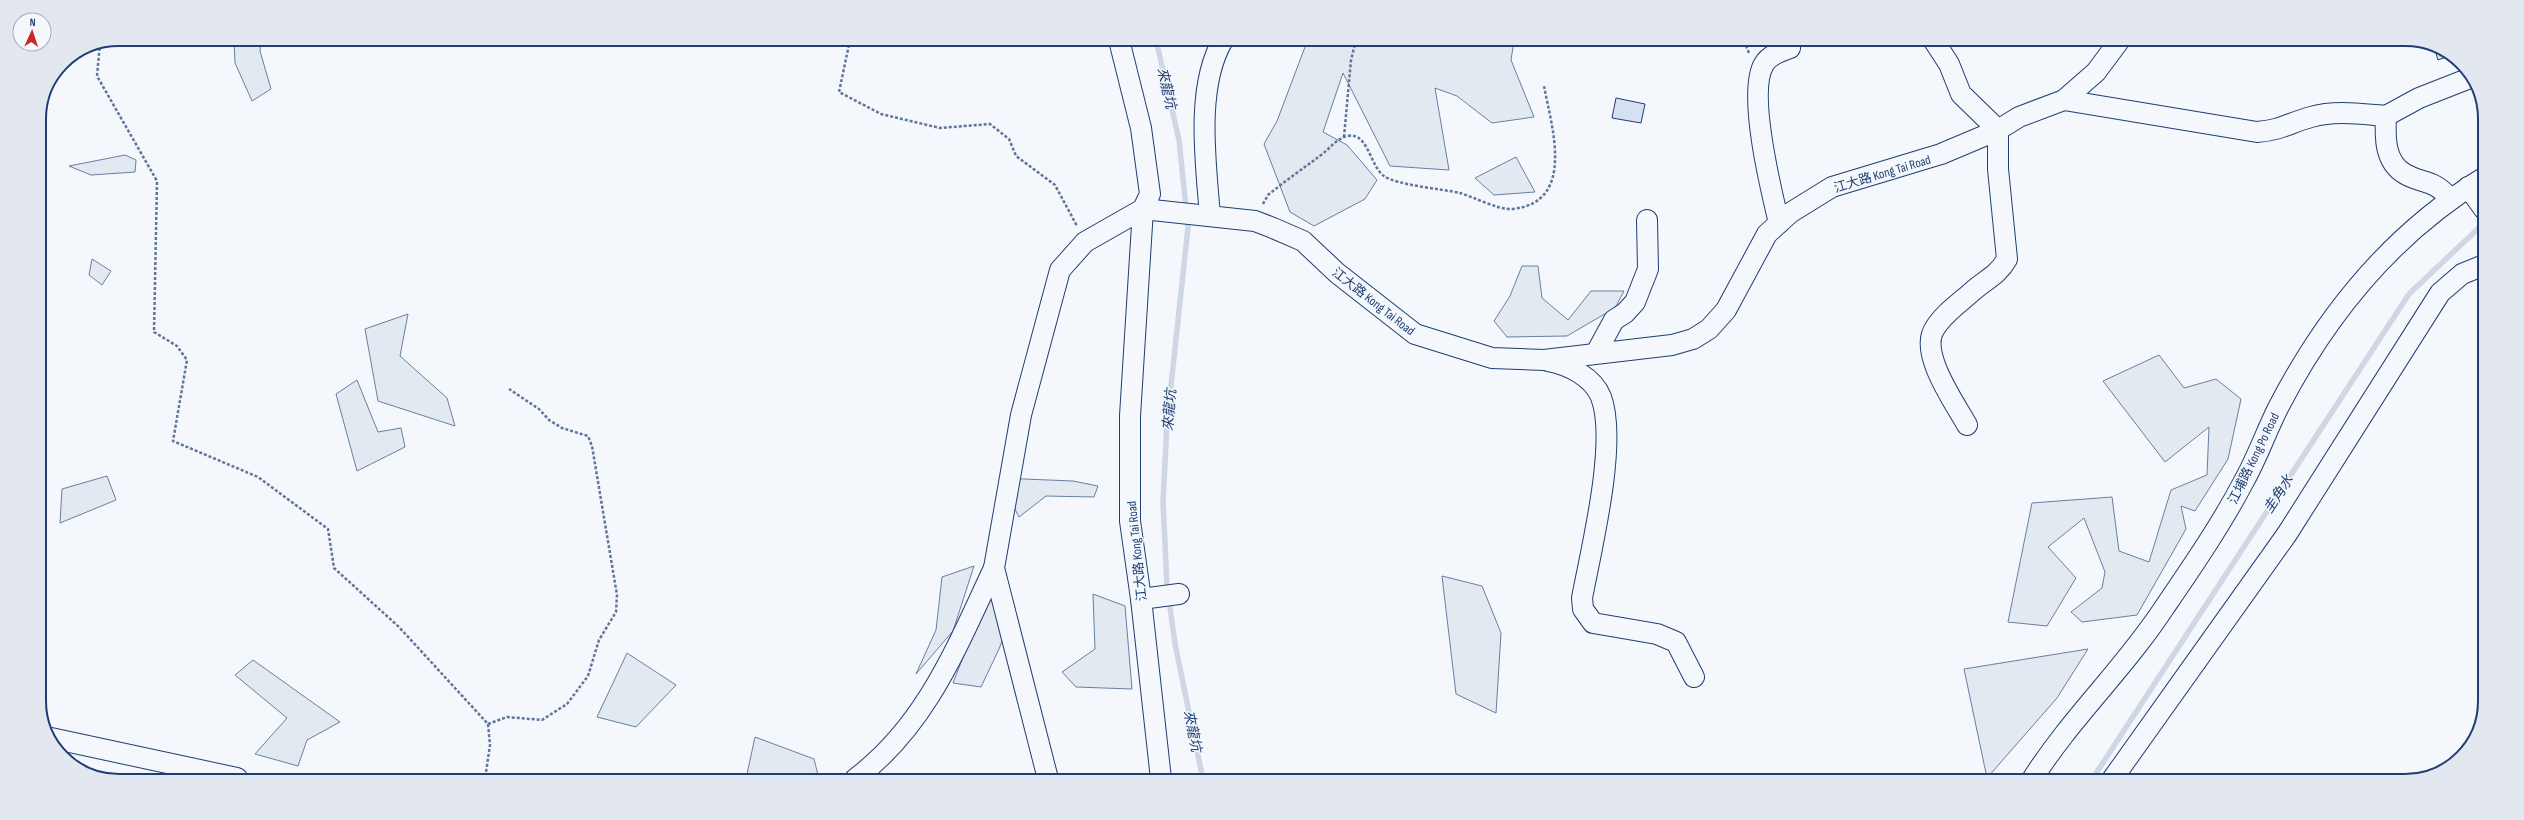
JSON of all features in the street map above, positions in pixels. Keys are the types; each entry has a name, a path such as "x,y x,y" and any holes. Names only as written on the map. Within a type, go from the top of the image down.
{"street":[{"path":"862,774 878,762 909,727 935,690 994,568 1021,415 1060,270 1085,242 1152,210 1141,128 1120,46"},
{"path":"1204,215 1207,104 1210,73 1216,52 1220,46"},
{"path":"1937,46 1949,64 1961,94 1998,130 2000,199 2007,260 2000,272 1984,282 1934,329 1930,346 1934,363 1967,425"},
{"name":"江大路 Kong Tai Road","path":"1160,774 1141,599 1130,521 1129,433 1152,210 1255,221 1303,241 1337,273 1415,334 1492,358 1544,360 1672,345 1693,339 1709,329 1726,310 1767,234 1790,213 1832,187 1941,154 1998,130 2019,117 2064,100 2096,72 2116,46"},
{"path":"1779,224 1766,172 1760,124 1758,77 1764,62 1777,52 1790,48"},
{"path":"2064,100 2257,132 2277,131 2311,117 2338,113 2386,116 2419,98 2466,79"},
{"path":"2386,116 2384,138 2390,158 2404,174 2438,186 2450,198"},
{"name":"江埔路 Kong Po Road","path":"2034,774 2063,734 2109,681 2164,609 2244,482 2278,408 2328,324 2365,276 2406,236 2450,198 2478,181"},
{"path":"2468,187 2478,201"},
{"path":"1596,353 1614,320 1626,313 1635,302 1648,270 1647,220"},
{"path":"2116,774 2287,534 2440,293 2462,274 2478,267"},
{"path":"1544,360 1559,363 1585,376 1601,397 1607,435 1605,468 1582,598 1583,609 1593,623 1657,634 1676,642 1694,677"},
{"path":"994,568 1047,774"},
{"path":"1141,599 1179,594"},
{"path":"57,739 218,774"}],"path":[{"path":"849,46 839,92 880,114 940,128 990,124 1009,139 1016,156 1056,185 1085,242"},
{"path":"1344,137 1351,60 1354,46"},
{"path":"99,49 97,76 157,181 154,332 178,346 187,360 173,441 258,477 328,529 334,568 399,627 488,724 490,745 486,774"},
{"path":"1255,221 1268,195 1344,137 1355,136 1362,140 1382,176 1396,182 1439,188 1511,209 1537,202 1547,191 1554,175 1556,154 1544,86"},
{"path":"488,724 507,717 542,720 567,704 588,676 599,640 616,612 618,595 592,446 588,436 562,428 549,420 539,409 509,389"}],"shaded area":[{"path":"234,46 260,46 260,51 271,89 252,101 235,63"},
{"path":"1304,46 1513,46 1511,60 1534,117 1492,123 1457,96 1435,88 1449,170 1390,166 1343,73 1323,132 1347,145 1377,180 1365,199 1314,226 1290,212 1264,144 1277,121 1305,47"},
{"path":"125,155 136,160 135,172 91,175 69,166"},
{"path":"1516,157 1535,192 1494,195 1475,178"},
{"path":"92,259 111,271 102,285 89,275"},
{"path":"1522,266 1538,266 1542,298 1568,320 1591,291 1624,291 1615,308 1567,336 1507,337 1494,321 1510,296"},
{"path":"408,314 400,356 447,398 455,426 378,401 365,329"},
{"path":"2159,355 2184,388 2216,379 2241,399 2228,459 2195,511 2181,506 2186,529 2137,615 2082,622 2071,612 2102,588 2105,572 2084,518 2048,547 2076,578 2047,626 2008,622 2032,503 2112,497 2119,551 2149,562 2171,490 2207,475 2209,427 2165,462 2103,381"},
{"path":"357,380 378,432 401,428 405,447 357,471 336,394"},
{"path":"107,476 116,500 60,523 62,489"},
{"path":"999,478 1073,481 1098,486 1094,497 1046,496 1019,517"},
{"path":"974,566 953,631 916,674 936,630 942,577"},
{"path":"1442,576 1482,586 1501,633 1496,713 1456,694"},
{"path":"989,591 1015,607 999,649 981,687 953,683"},
{"path":"1093,594 1125,606 1132,689 1076,687 1062,672 1095,649"},
{"path":"2088,649 2057,698 1990,774 1986,774 1964,669"},
{"path":"627,653 676,685 636,727 597,717"},
{"path":"253,660 340,722 307,740 298,766 255,754 287,718 235,675"},
{"path":"755,737 814,759 818,774 747,774"}],"building":[{"path":"2436,54 2445,58 2438,60"},
{"path":"1616,98 1645,104 1641,123 1612,118"}],"waterway":[{"name":"來龍坑","path":"1157,46 1179,140 1188,227 1167,423 1163,502 1167,585 1175,644 1202,774"},
{"name":"圭角水","path":"2096,774 2409,294 2478,229"}]}
